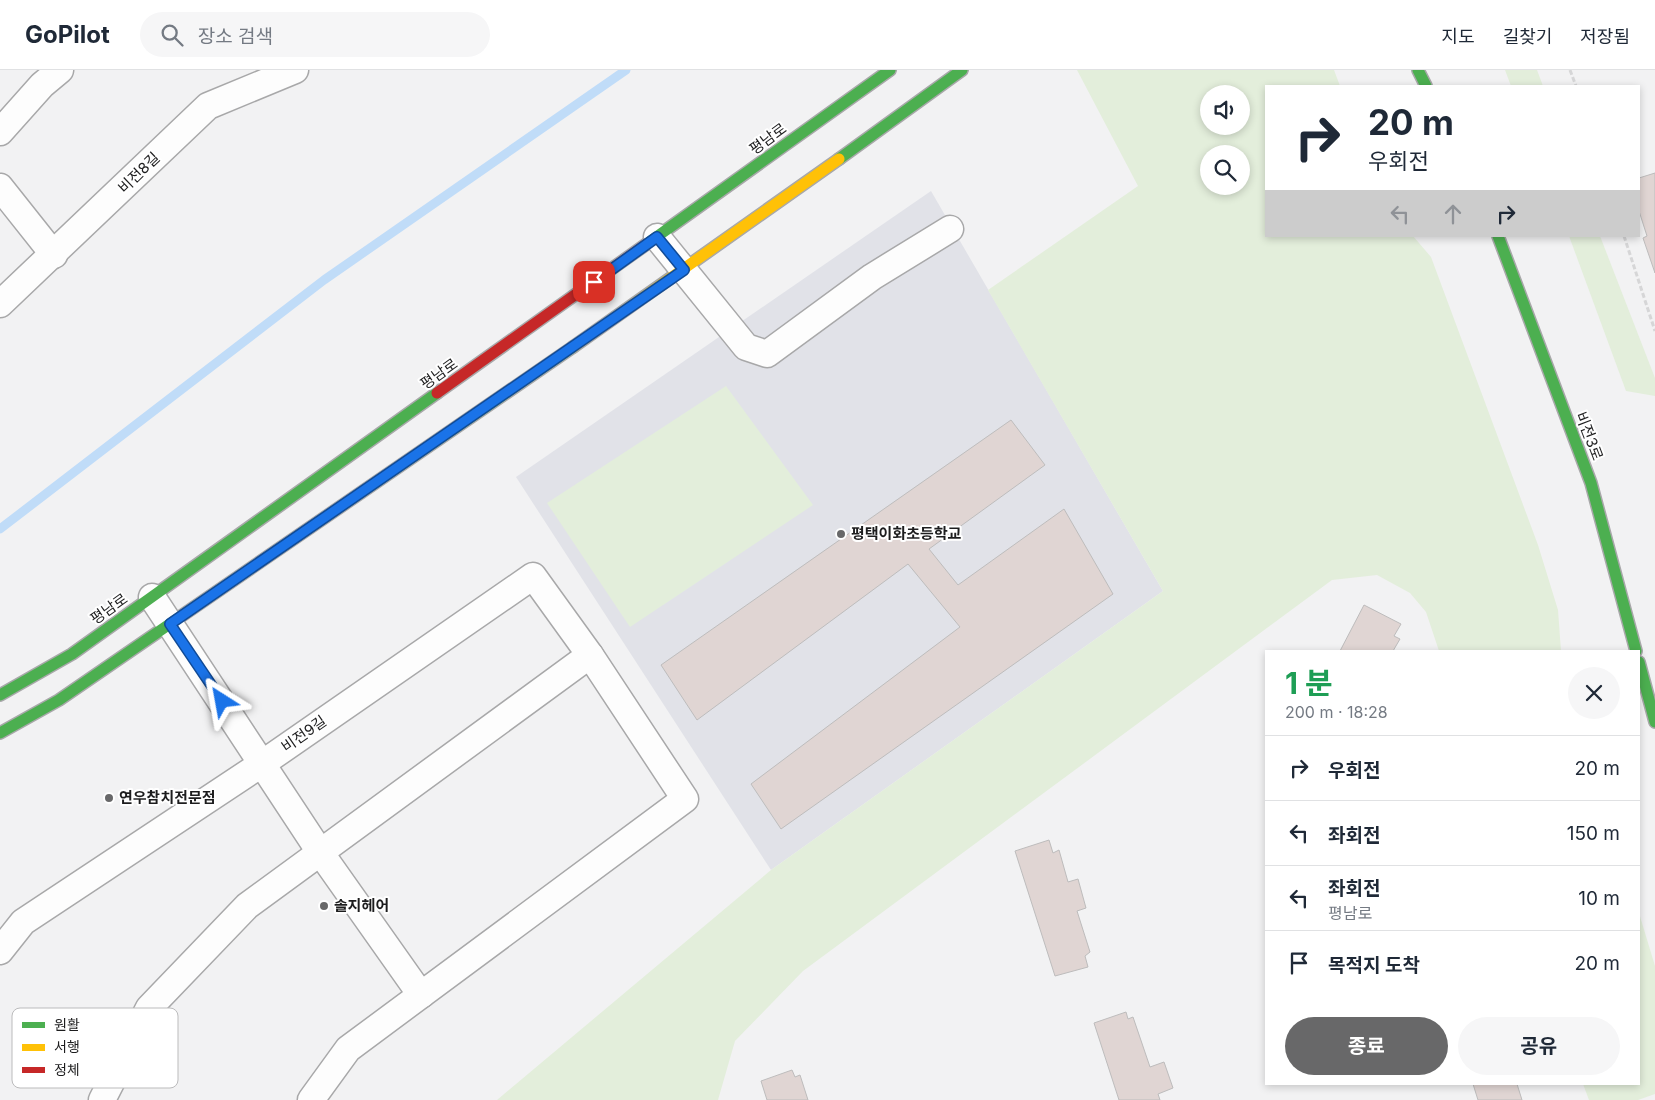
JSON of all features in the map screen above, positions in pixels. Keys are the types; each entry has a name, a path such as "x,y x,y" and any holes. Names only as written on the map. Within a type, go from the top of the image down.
{"street":[{"path":"0,132 42,85 60,70"},
{"name":"비전8길","path":"0,304 54,255 208,106 295,70"},
{"name":"평남로","path":"0,695 72,654 890,70"},
{"path":"0,733 59,700 684,270 962,70"},
{"path":"1418,70 1426,85"},
{"path":"0,187 54,255"},
{"path":"657,237 746,347 766,354 872,277 950,230"},
{"name":"비전3로","path":"1498,237 1591,483 1636,650"},
{"name":"비전9길","path":"0,951 23,922 263,763 533,576 590,655 685,799 348,1049 311,1100"},
{"path":"152,597 320,852 421,995"},
{"path":"150,1008 247,906 590,655"},
{"path":"1640,666 1655,722"},
{"path":"102,1100 108,1088"}],"path":[{"path":"1570,70 1576,85"},
{"path":"1624,237 1655,331"},
{"path":"1651,317 1655,315"}],"shaded area":[{"name":"평택이화초등학교","path":"931,191 1163,591 771,870 516,477"}],"green space":[{"path":"1077,70 1334,70 1340,85 1265,85 1265,237 1414,237 1431,257 1538,545 1558,610 1561,650 1439,650 1426,612 1410,593 1377,575 1332,580 803,971 735,1041 718,1100 497,1100 771,870 1163,591 988,290 1138,186"},
{"path":"1505,70 1537,70 1543,85 1511,85"},
{"path":"1569,237 1600,237 1655,378 1655,396 1626,391"},
{"path":"726,386 813,505 630,627 547,503"},
{"path":"1640,916 1655,966 1655,1094 1638,1100 1589,1100 1583,1085 1640,1085"}],"building":[{"path":"1655,173 1655,273 1643,238 1647,236 1640,214 1640,178"},
{"path":"1011,420 1045,465 929,549 958,585 1064,509 1113,594 781,829 751,784 960,627 908,564 697,720 661,665"},
{"path":"1364,605 1401,624 1394,636 1400,639 1394,650 1341,650"},
{"path":"1049,840 1053,853 1059,850 1068,882 1078,879 1086,908 1077,911 1090,952 1085,956 1088,967 1055,976 1015,851"},
{"path":"1126,1012 1128,1019 1133,1017 1150,1067 1164,1062 1173,1088 1158,1094 1160,1100 1119,1100 1094,1023"},
{"path":"792,1070 795,1077 800,1075 808,1100 767,1100 761,1081"},
{"path":"1473,1085 1517,1085 1522,1100 1478,1100"}],"waterway":[{"path":"0,529 324,280 626,70"}],"traffic: fast":[{"path":"648,243 890,70"},
{"path":"839,159 962,70"},
{"path":"1418,70 1426,85"},
{"path":"1498,237 1591,483 1636,650"},
{"path":"0,733 59,700 573,347"},
{"path":"0,695 72,654 437,393"},
{"path":"1640,666 1655,722"}],"traffic: slow":[{"path":"573,347 839,159"}],"traffic: jam":[{"path":"437,393 648,243"}],"place":[{"name":"평택이화초등학교","path":"841,534"},
{"name":"연우참치전문점","path":"109,798"},
{"name":"솔지헤어","path":"324,906"}],"route":[{"path":"222,701 170,624 684,270 657,237 594,282"}]}
